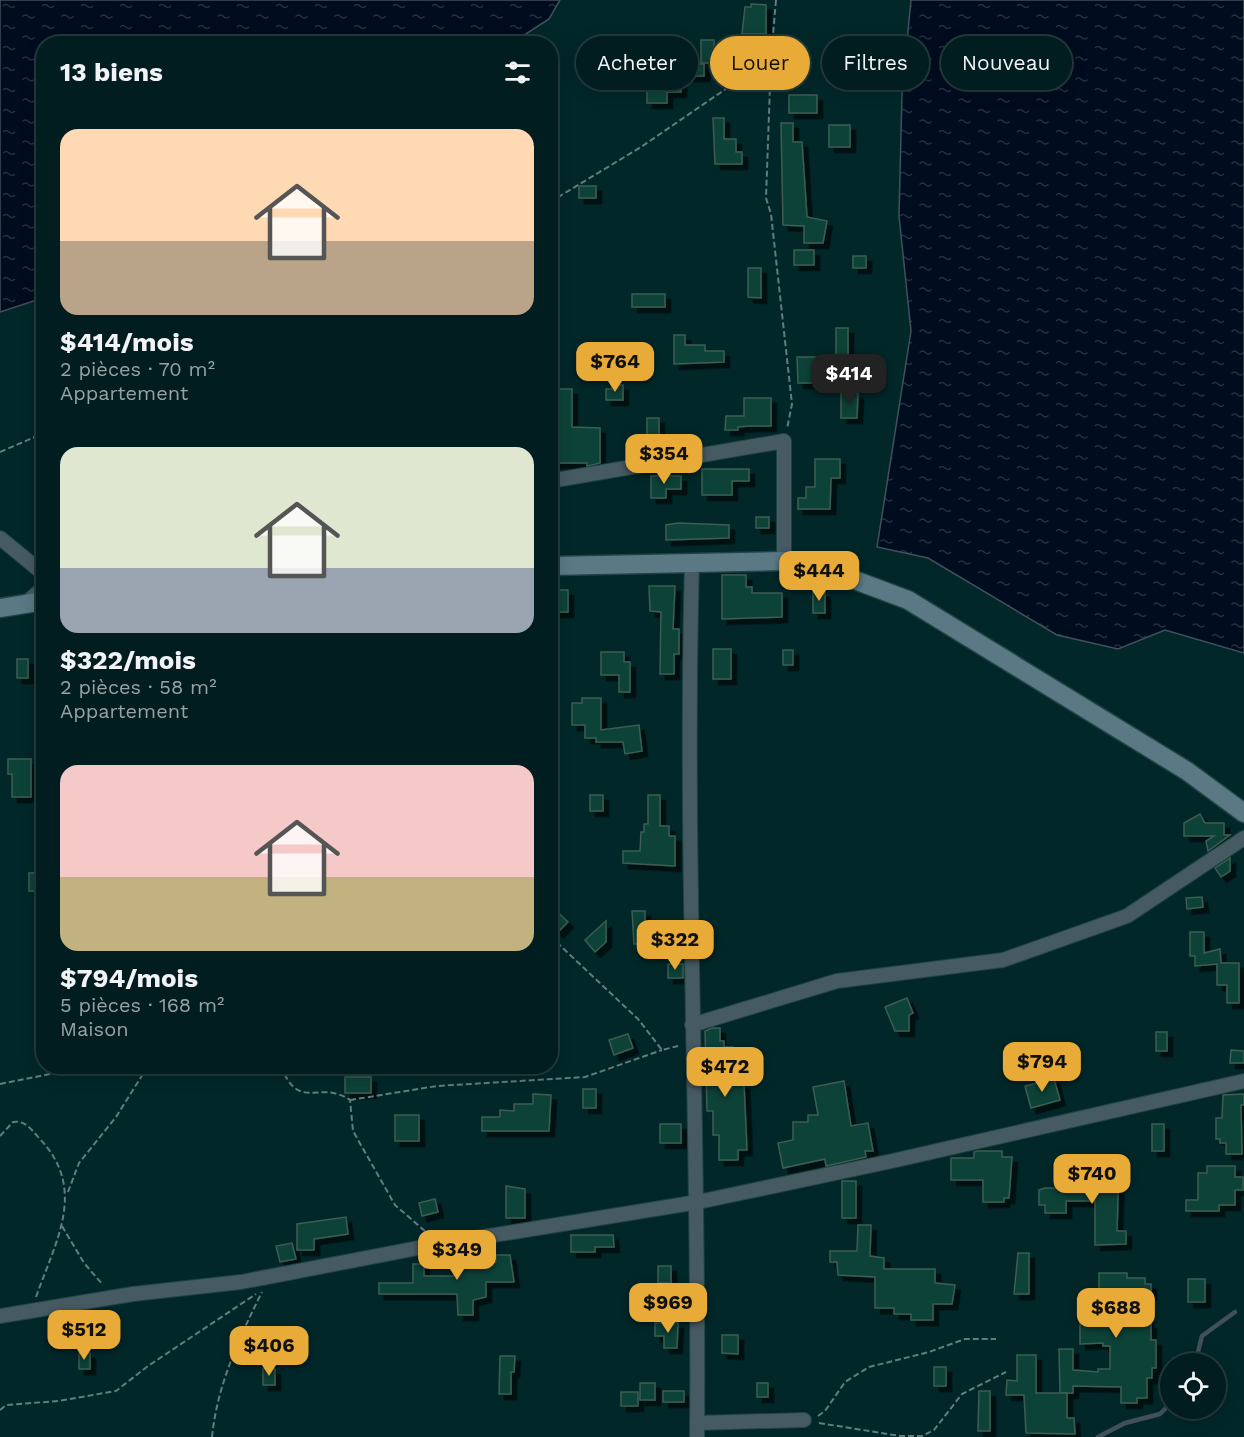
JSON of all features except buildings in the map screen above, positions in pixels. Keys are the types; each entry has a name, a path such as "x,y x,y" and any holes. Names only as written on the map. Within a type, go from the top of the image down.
{"main road":[{"path":"558,566 784,561 820,567 908,600 1187,771 1244,813"},
{"path":"0,608 36,602"}],"street":[{"path":"558,480 784,441 784,561"},
{"path":"0,538 36,567"},
{"path":"692,563 689,752 692,1043 698,1202 697,1430 804,1420"},
{"path":"25,604 36,594"},
{"path":"692,1024 837,981 1003,960 1127,916 1244,838"},
{"path":"0,1316 125,1295 241,1282 439,1244 698,1202 892,1161 1244,1081"}],"path":[{"path":"773,36 776,0"},
{"path":"558,197 641,147 724,90"},
{"path":"770,90 766,198 771,214 792,404 784,441"},
{"path":"0,452 36,436"},
{"path":"558,944 638,1019 662,1050"},
{"path":"284,1074 288,1084 294,1089 303,1092 332,1093 350,1100 437,1086 588,1077 662,1050 692,1043"},
{"path":"0,1084 51,1074"},
{"path":"32,1311 61,1225 67,1194 79,1163 116,1117 142,1074"},
{"path":"350,1100 352,1129 395,1205 439,1244"},
{"path":"0,1136 13,1122 26,1124 52,1154 65,1180 67,1194"},
{"path":"61,1225 90,1273 110,1290 125,1295"},
{"path":"0,1410 6,1405 58,1401 116,1391 148,1366 263,1289 221,1385 216,1403 212,1437"},
{"path":"804,1420 822,1414 845,1382 869,1367 940,1349 965,1339 996,1339"},
{"path":"804,1420 900,1436 922,1436 934,1430 966,1391 1006,1371"}],"water":[{"path":"0,0 560,0 549,19 523,36 36,36 36,300 0,312"},
{"path":"911,0 1244,0 1244,653 1165,630 1118,649 1057,635 928,558 877,547 911,331 899,216 902,90 929,90 929,36 908,36"}],"waterway":[{"path":"1198,1353 1202,1336 1235,1312"},
{"path":"1098,1437 1125,1423 1160,1414"}]}
